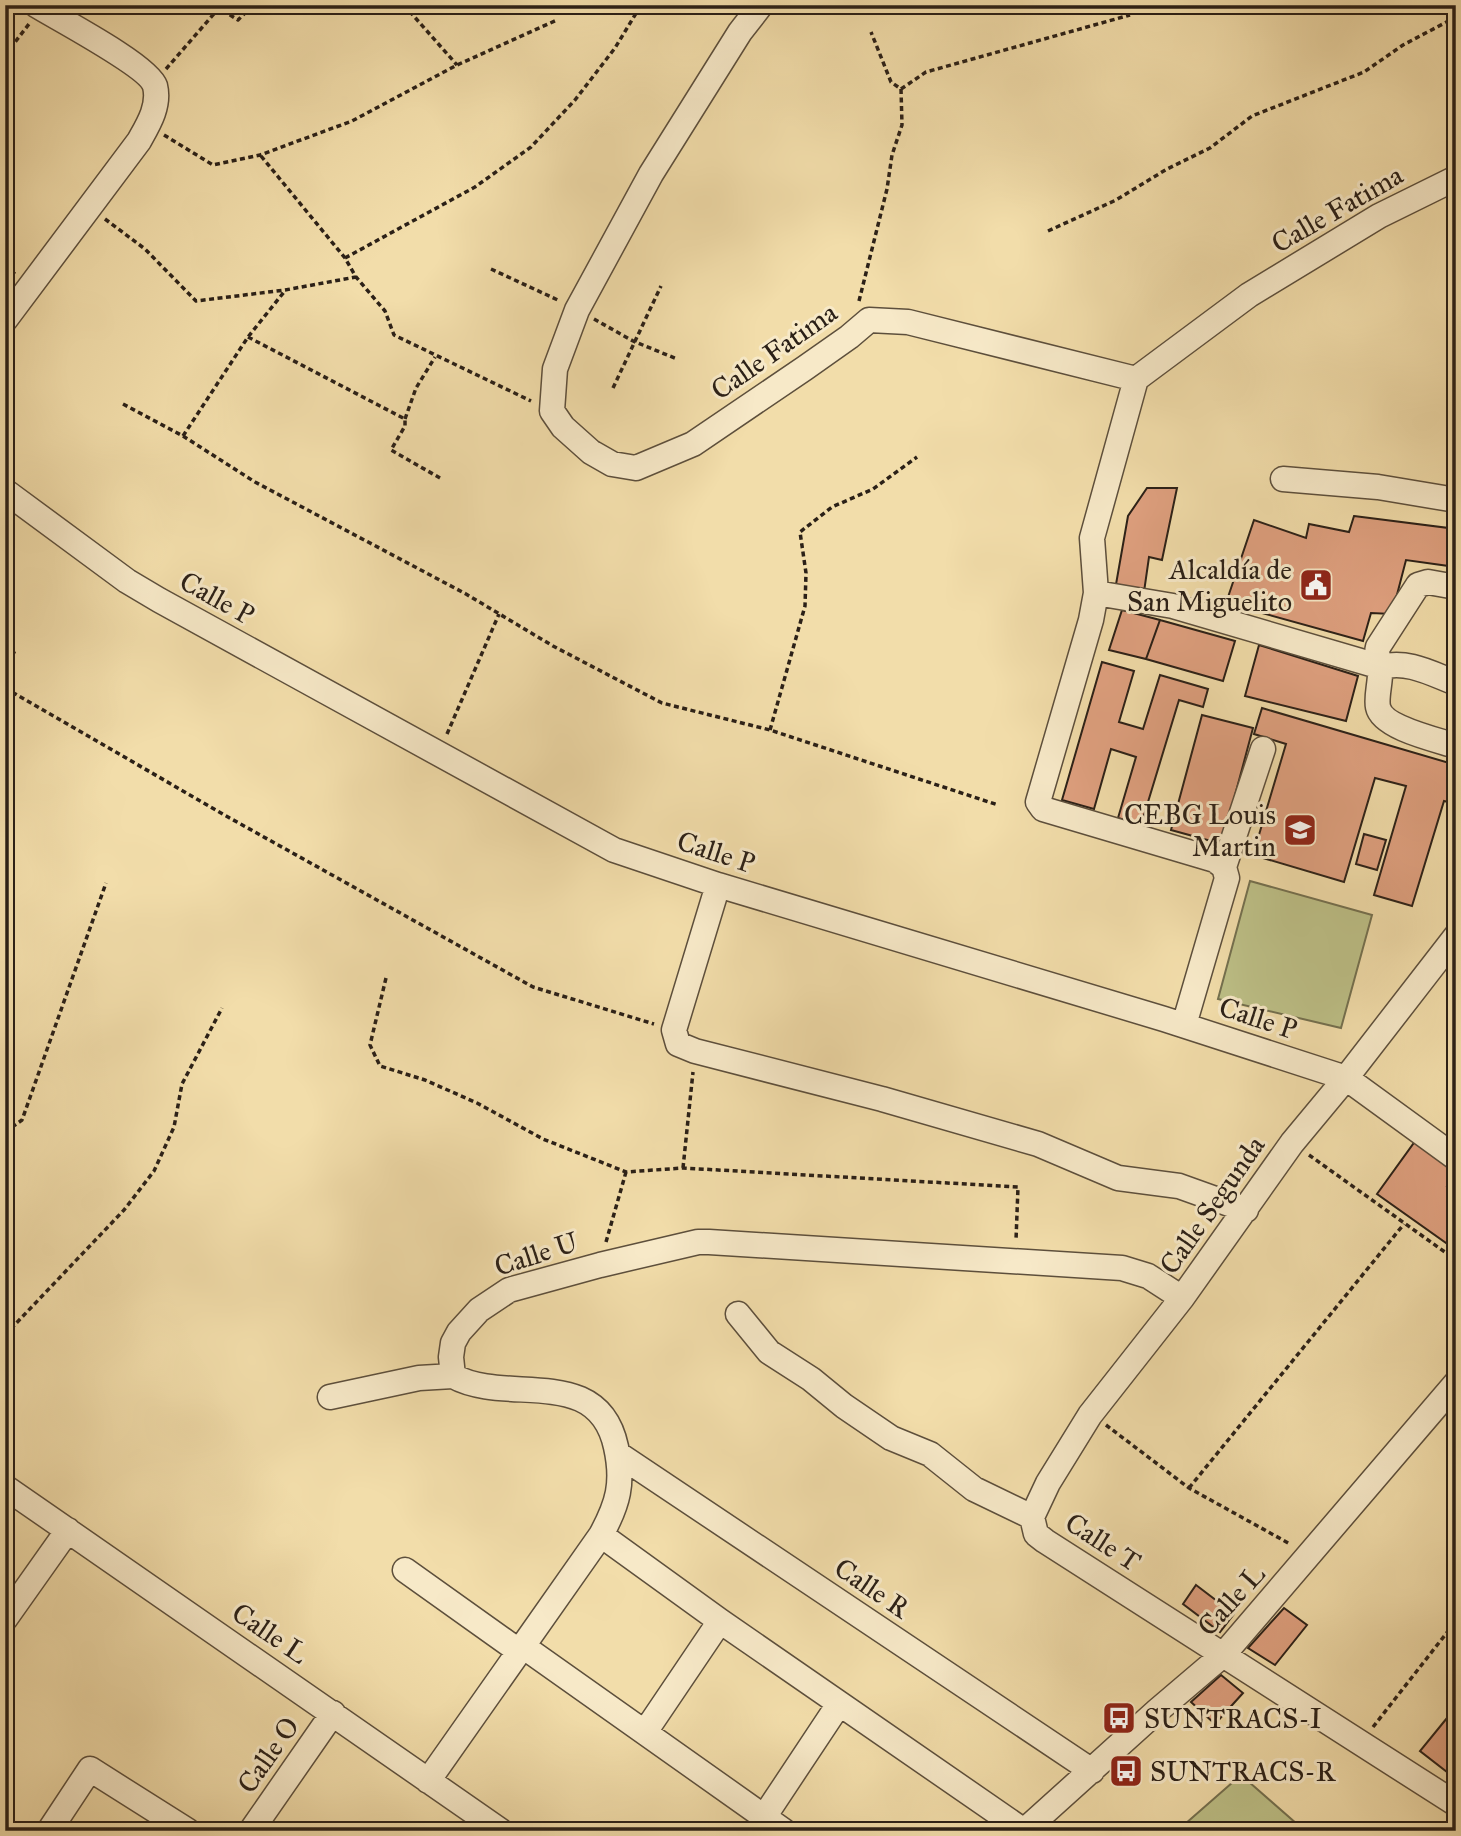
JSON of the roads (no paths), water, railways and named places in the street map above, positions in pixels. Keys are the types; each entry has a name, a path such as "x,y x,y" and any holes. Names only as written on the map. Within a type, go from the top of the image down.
{"street":[{"name":"Calle Fatima","path":"761,5 740,32 651,174 578,310 555,369 552,411 563,427 591,452 612,464 636,468 693,444 849,337 869,320 908,322 1136,379 1249,295 1379,216 1456,178"},
{"path":"5,320 148,125 154,111 156,93 154,82 148,74 129,60 38,7"},
{"path":"1136,379 1092,538 1096,593 1091,620 1038,802 1043,809 1215,860 1224,867"},
{"path":"1283,479 1378,487 1456,500"},
{"name":"Calle P","path":"5,491 127,581 222,636 614,850 719,885 1184,1025 1346,1078 1456,1158"},
{"path":"1456,587 1428,582 1418,585 1376,654 1381,667 1378,708 1382,715 1399,727 1456,746"},
{"path":"1096,593 1173,606 1381,667 1403,664 1418,668 1456,683"},
{"path":"1184,1025 1227,878 1224,867 1264,749"},
{"path":"719,885 674,1030 678,1044 695,1051 882,1099 1038,1144 1118,1178 1179,1186 1246,1210"},
{"name":"Calle Segunda","path":"1032,1517 1048,1483 1090,1415 1182,1298 1292,1143 1346,1078 1452,927"},
{"name":"Calle U","path":"453,1376 453,1343 467,1321 478,1310 509,1290 698,1242 1134,1271 1148,1276 1182,1298"},
{"name":"Calle T","path":"738,1314 769,1352 891,1438 930,1454 974,1489 1032,1517 1037,1534 1045,1541 1456,1804"},
{"path":"330,1397 419,1378 453,1376 467,1384 481,1387 554,1392 579,1398 605,1418 612,1431 618,1454 619,1495 601,1535 428,1781"},
{"name":"Calle L","path":"1024,1831 1224,1654 1456,1383"},
{"name":"Calle R","path":"618,1454 1092,1771"},
{"name":"Calle L","path":"9,1498 68,1530 501,1831"},
{"path":"5,1619 68,1530"},
{"path":"601,1535 720,1621 1024,1831"},
{"path":"405,1570 645,1732 774,1824 839,1704"},
{"path":"645,1732 720,1621"},
{"name":"Calle O","path":"251,1831 333,1713"},
{"path":"50,1831 90,1769 188,1831"}],"place":[{"name":"Alcaldía de San Miguelito","path":"1316,585"},
{"name":"CEBG Louis Martin","path":"1300,830"},
{"name":"SUNTRACS-I","path":"1119,1718"},
{"name":"SUNTRACS-R","path":"1126,1771"}]}
